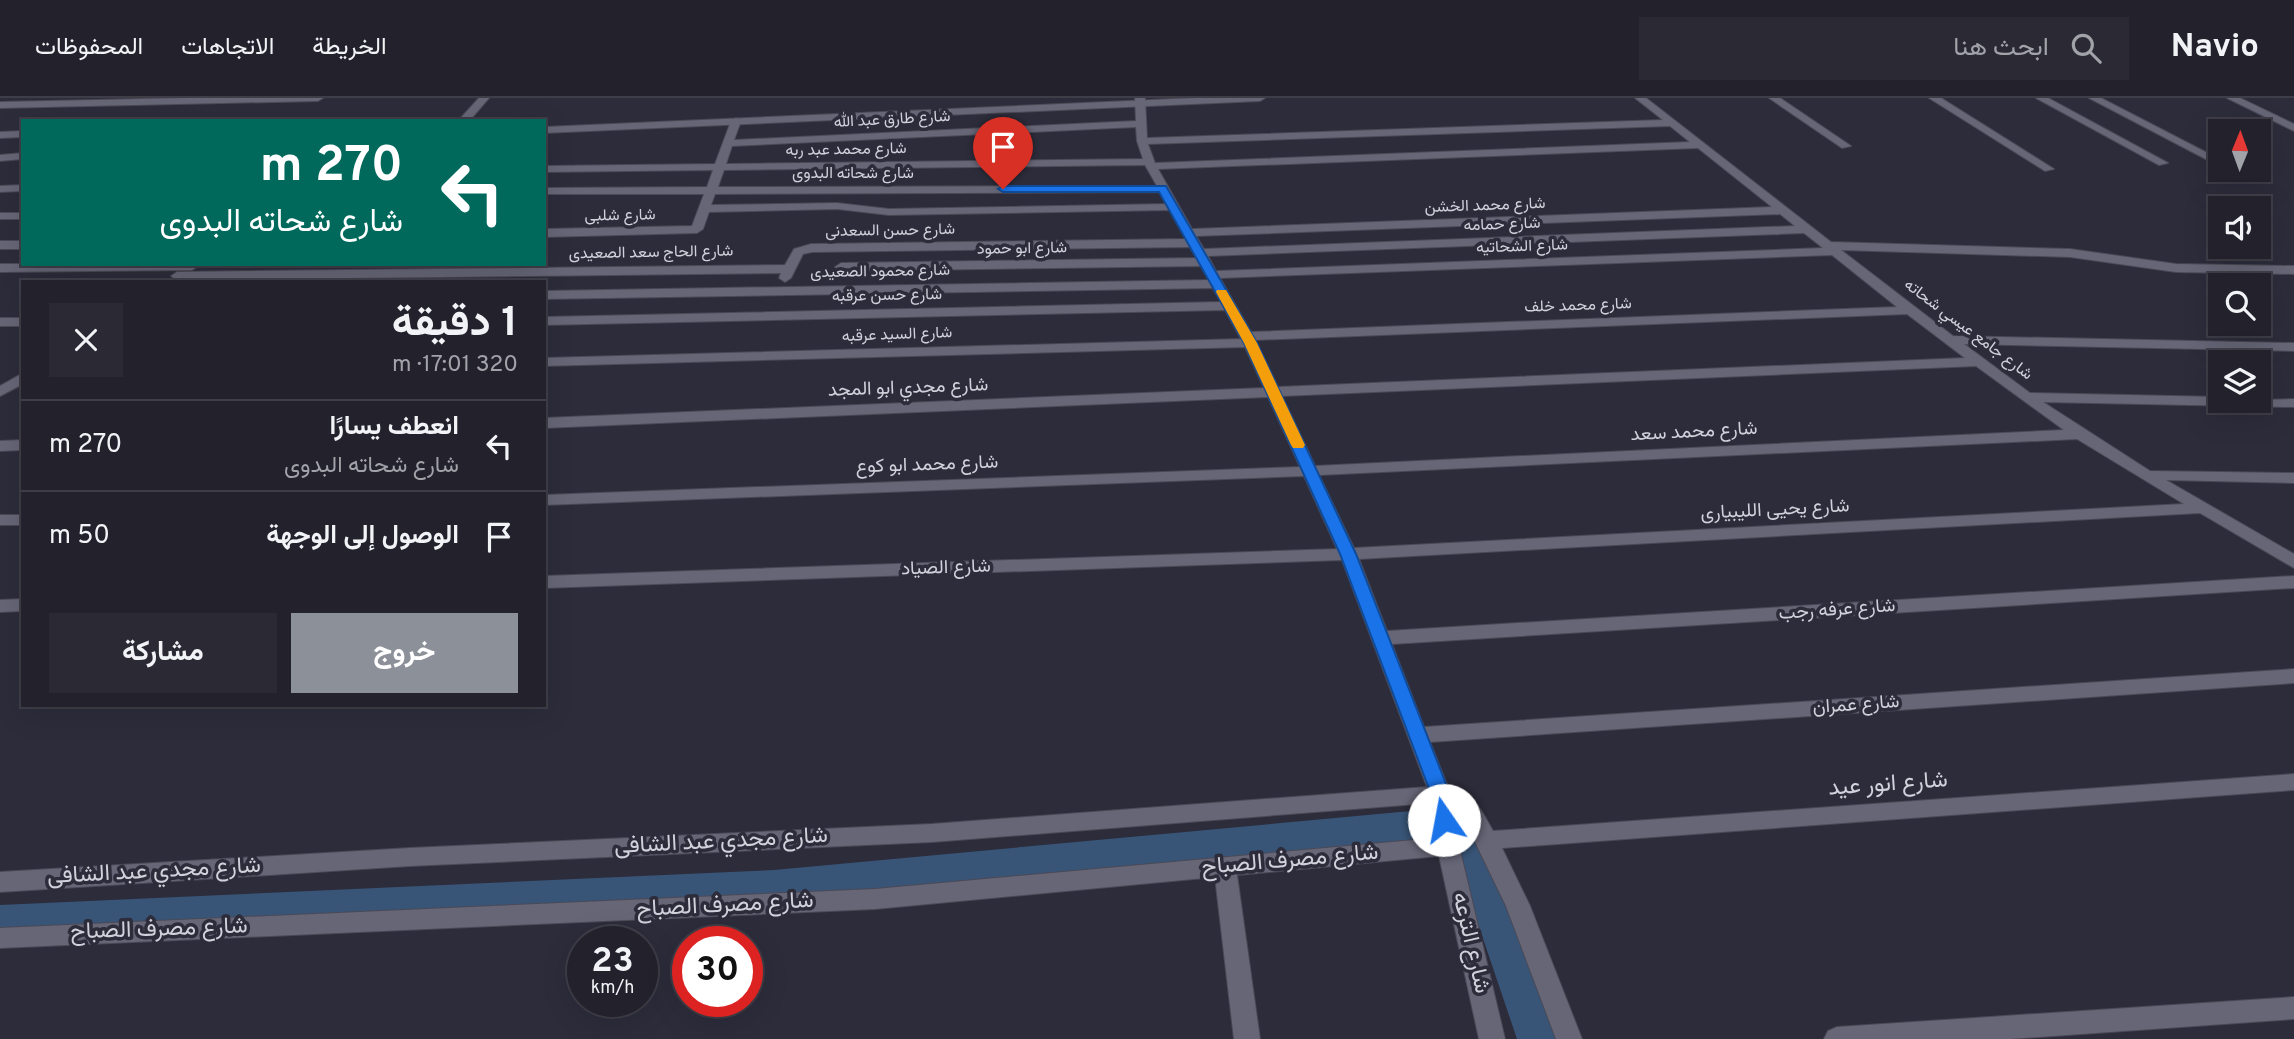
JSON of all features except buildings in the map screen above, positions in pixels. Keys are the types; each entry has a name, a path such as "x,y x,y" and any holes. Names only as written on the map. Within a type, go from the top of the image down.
{"street":[{"path":"0,105 318,98"},
{"path":"465,119 484,98"},
{"path":"546,130 1140,101 1260,98"},
{"name":"شارع جامع عيسي شحاته","path":"1640,98 2026,397 2080,434 2290,557"},
{"path":"1774,98 1846,146"},
{"path":"1934,98 2049,169"},
{"path":"2041,98 2162,163"},
{"path":"2094,98 2208,157"},
{"path":"2232,98 2294,128"},
{"name":"شارع الترعه","path":"1140,101 1142,141 1150,164 1249,340 1348,554 1418,735 1440,794 1448,846 1492,1039"},
{"path":"736,121 705,209 837,206 889,212 1173,207"},
{"path":"1142,141 1673,123"},
{"name":"شارع طارق عبد الله","path":"729,143 1141,124"},
{"path":"0,135 21,134"},
{"name":"شارع محمد عبد ربه","path":"546,169 1150,164 1700,145"},
{"path":"0,158 21,156"},
{"path":"0,189 21,188"},
{"name":"شارع شحاته البدوى","path":"546,191 1162,189"},
{"name":"شارع شلبى","path":"546,233 695,230 705,209"},
{"name":"شارع محمد الخشن","path":"1203,258 1782,210"},
{"path":"0,216 21,216"},
{"name":"شارع حمامه","path":"1203,258 1806,229"},
{"path":"0,245 21,245"},
{"name":"شارع حسن السعدنى","path":"778,291 798,252 811,248 1203,258"},
{"name":"شارع الشحاتيه","path":"1203,258 1831,248 2070,253 2148,266 2294,270"},
{"name":"شارع ابو حمود","path":"841,267 1203,258"},
{"name":"شارع محمود الصعيدى","path":"546,295 778,291 1203,258"},
{"path":"0,268 129,266"},
{"path":"172,279 192,266"},
{"name":"شارع الحاج سعد الصعيدى","path":"172,279 789,269"},
{"name":"شارع حسن عرقبه","path":"546,321 1230,306"},
{"name":"شارع محمد خلف","path":"1249,340 1912,310"},
{"path":"0,322 21,322"},
{"name":"شارع السيد عرقبه","path":"546,362 1249,340"},
{"path":"1951,340 2294,347"},
{"name":"شارع مجدي ابو المجد","path":"546,423 1980,362"},
{"path":"0,392 21,378"},
{"path":"2026,397 2294,403"},
{"name":"شارع محمد سعد","path":"1310,471 2080,434"},
{"path":"0,446 21,445"},
{"name":"شارع محمد ابو كوع","path":"546,500 1310,471"},
{"path":"2149,475 2294,478"},
{"name":"شارع يحيى الليبيارى","path":"1348,554 2205,508"},
{"path":"0,520 21,520"},
{"name":"شارع الصياد","path":"546,582 1348,554"},
{"name":"شارع عرفه رجب","path":"1380,638 2294,582"},
{"path":"0,606 21,605"},
{"name":"شارع عمران","path":"1418,735 2294,676"},
{"name":"شارع انور عيد","path":"1486,840 2294,782"},
{"path":"1440,794 1455,797 1469,807 1518,906 1569,1039"},
{"name":"شارع مجدي عبد الشافى","path":"0,881 396,858 932,833 1440,794"},
{"name":"شارع مصرف الصباح","path":"0,938 875,899 1448,846"},
{"path":"1225,866 1247,1039"},
{"path":"1837,1039 2294,1008"}],"waterway":[{"path":"0,924 774,888 1465,823 1541,1039"}],"slow traffic":[{"path":"1222,292 1250,343 1298,445"}],"route":[{"path":"1003,189 1162,189 1250,343 1348,554 1440,794 1444,820"}]}
